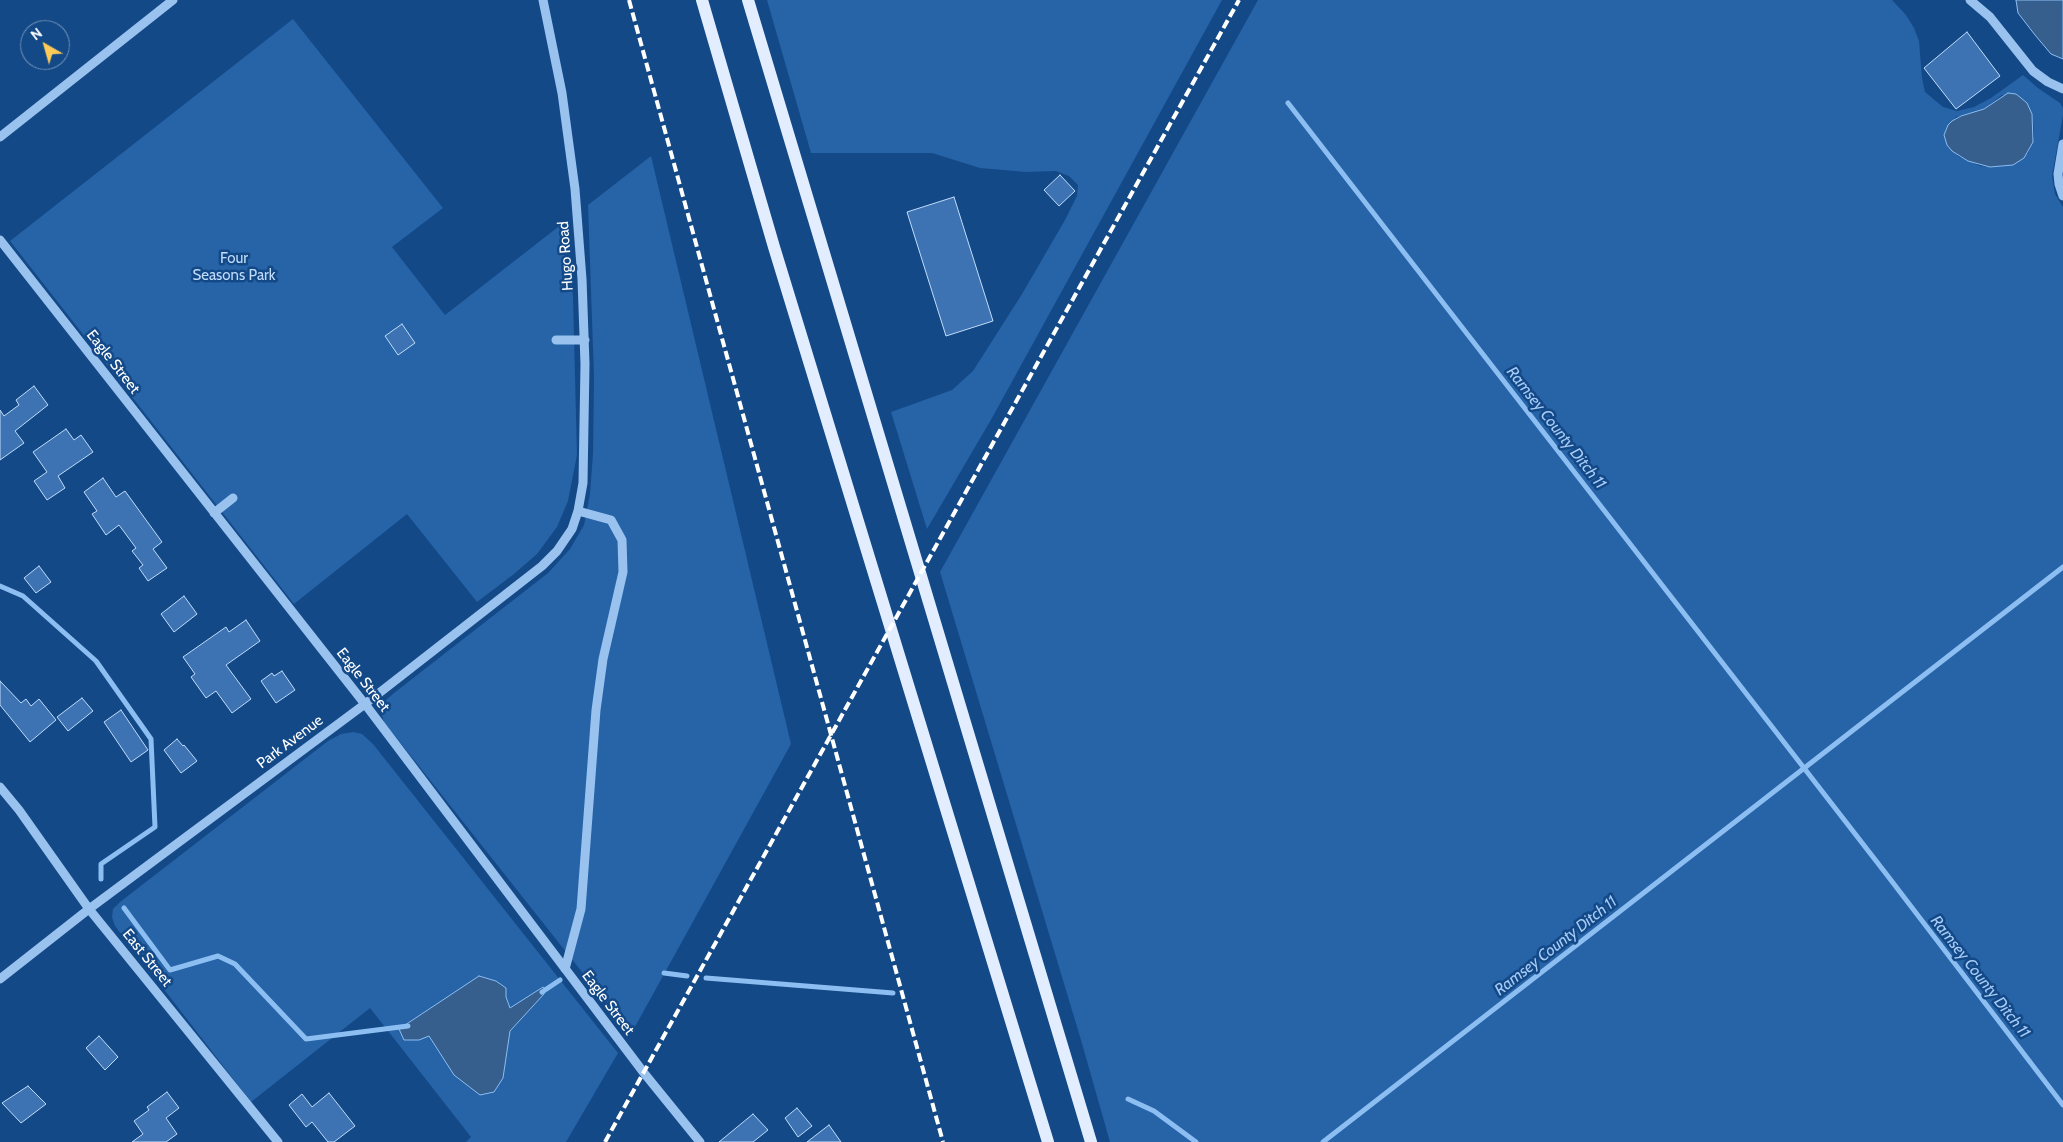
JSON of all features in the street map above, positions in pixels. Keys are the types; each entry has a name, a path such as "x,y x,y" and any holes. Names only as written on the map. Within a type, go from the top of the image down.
{"main road":[{"path":"702,0 774,247 1048,1142"},
{"path":"748,0 1091,1142"}],"street":[{"path":"0,137 173,0"},
{"name":"Hugo Road","path":"543,0 562,93 575,189 585,340 583,483 578,511"},
{"path":"1970,0 1990,17 2037,75 2063,89"},
{"path":"2063,144 2058,174 2058,184 2063,196"},
{"name":"Eagle Street","path":"0,240 365,704 644,1073 700,1142"},
{"path":"556,340 585,340"},
{"path":"214,513 233,498"},
{"path":"565,969 582,909 596,710 603,659 623,572 622,540 611,520 578,511"},
{"name":"Park Avenue","path":"0,979 89,909 365,704 542,566 557,551 572,529 578,511"},
{"name":"East Street","path":"0,787 19,810 89,909 278,1142"}],"green space":[{"path":"767,0 1222,0 992,418 927,529 891,412 952,390 973,371 1022,294 1065,220 1077,196 1078,185 1069,176 1056,171 1026,172 980,168 932,153 811,153"},
{"path":"1258,0 1892,0 1906,15 1919,41 1925,92 1943,107 1957,111 1974,107 1991,98 2023,75 2060,103 2063,108 2052,176 2055,194 2063,207 2063,1142 1110,1142 940,572","holes":["2002,95 2027,103 2033,121 2033,142 2028,153 2013,165 1980,166 1958,156 1945,140 1945,130 1956,117 1984,109"]},
{"name":"Four Seasons Park","path":"293,19 443,208 392,247 445,315 567,220 573,297 577,455 568,501 557,527 537,554 477,602 407,514 294,604 10,241"},
{"path":"651,156 791,744 631,1034 384,722 381,712 385,701 394,693 548,573 570,549 584,525 590,494 593,453 594,377 588,205"},
{"path":"353,732 362,734 373,744 618,1053 566,1142 466,1142 471,1137 370,1008 251,1102 115,926 112,917 113,909 120,902 328,741 341,734"}],"shaded area":[{"path":"2016,0 2063,0 2063,59 2051,54 2035,35 2018,13"},
{"path":"2008,93 2016,94 2027,103 2032,114 2033,142 2024,158 2013,165 1990,167 1968,161 1952,151 1947,145 1944,135 1948,125 1961,116 1984,109"},
{"path":"479,976 496,981 506,988 506,997 510,1008 543,987 546,989 544,994 510,1031 503,1078 494,1092 480,1095 454,1075 429,1036 419,1040 404,1040 399,1029"}],"building":[{"path":"1967,32 2000,76 1956,109 1924,68"},
{"path":"1060,175 1075,191 1059,206 1044,190"},
{"path":"954,197 993,321 946,336 907,212"},
{"path":"402,324 415,343 398,355 385,336"},
{"path":"34,386 48,405 15,431 24,443 0,460 0,410 4,416 19,405 16,400"},
{"path":"66,429 74,440 81,435 93,452 58,476 65,488 47,500 34,481 47,472 33,452"},
{"path":"103,478 116,497 125,491 162,542 153,549 167,568 148,581 139,568 143,565 132,551 136,548 119,525 106,535 92,514 97,511 84,492"},
{"path":"39,566 51,582 36,593 24,578"},
{"path":"184,596 197,614 174,632 161,614"},
{"path":"246,620 260,641 226,665 251,699 232,713 216,691 206,698 191,677 195,674 183,657 226,627 229,632"},
{"path":"282,671 295,690 276,703 261,681 272,673 274,676"},
{"path":"0,681 21,703 26,699 31,706 39,699 56,720 30,742 0,705"},
{"path":"82,698 93,711 68,731 57,717"},
{"path":"121,710 148,750 131,762 104,722"},
{"path":"177,739 197,761 181,773 164,750"},
{"path":"99,1036 118,1057 105,1070 86,1048"},
{"path":"28,1086 46,1104 21,1123 2,1103"},
{"path":"167,1092 179,1108 166,1118 177,1134 166,1142 132,1142 143,1134 134,1121 149,1110 147,1107"},
{"path":"329,1093 355,1126 334,1142 328,1142 312,1122 306,1127 289,1105 302,1094 312,1107"},
{"path":"797,1108 812,1126 798,1137 785,1118"},
{"path":"753,1114 768,1130 753,1142 719,1142"},
{"path":"829,1125 841,1142 807,1142"}],"waterway":[{"name":"Ramsey County Ditch 11","path":"1288,103 2063,1105"},
{"name":"Ramsey County Ditch 11","path":"1323,1142 2063,567"},
{"path":"0,586 23,596 96,661 151,739 155,827 101,864 101,879"},
{"path":"124,908 170,970 218,956 235,964 306,1039 408,1026"},
{"path":"664,973 687,976"},
{"path":"706,978 893,993"},
{"path":"542,992 560,980"},
{"name":"Ramsey County Ditch 11","path":"1128,1099 1154,1111 1196,1142"}],"railway":[{"path":"629,0 943,1142"},
{"path":"605,1142 1239,0"}]}
